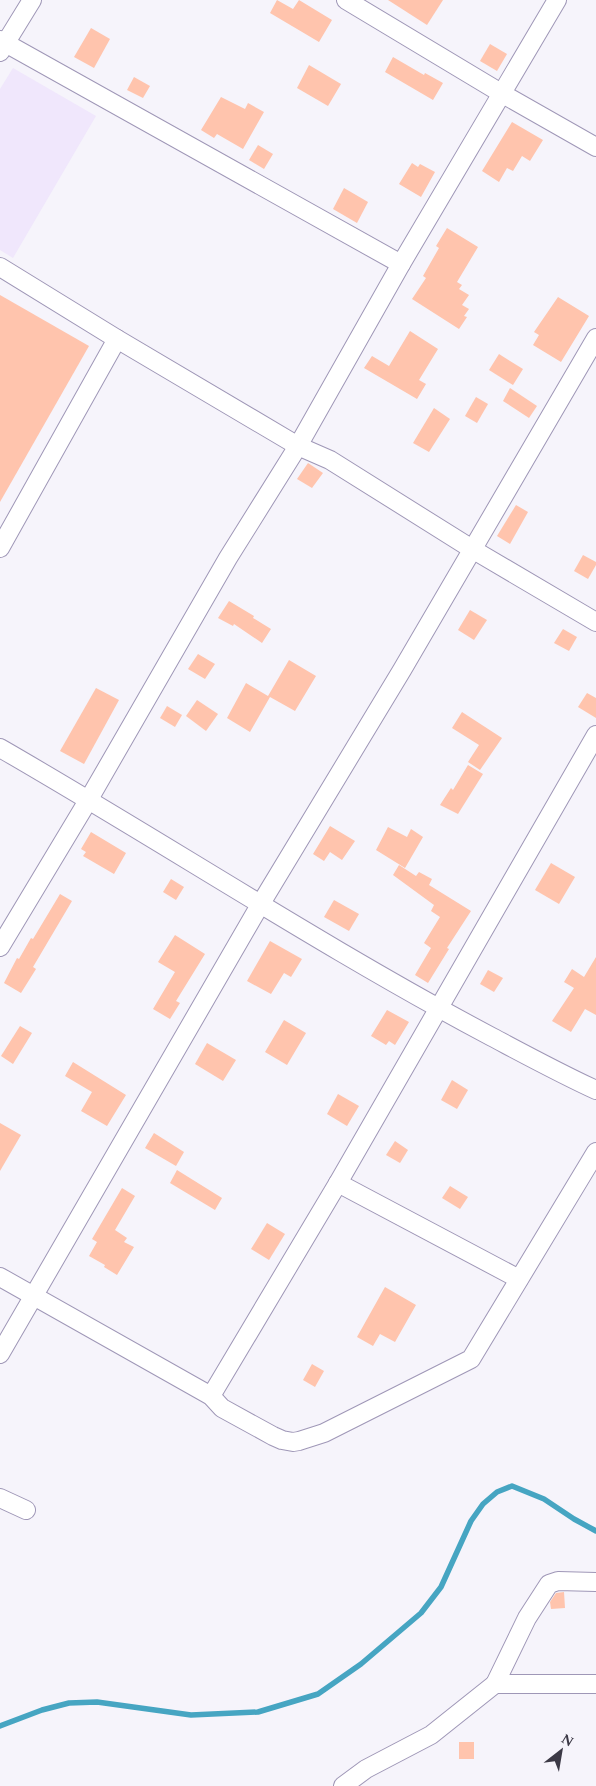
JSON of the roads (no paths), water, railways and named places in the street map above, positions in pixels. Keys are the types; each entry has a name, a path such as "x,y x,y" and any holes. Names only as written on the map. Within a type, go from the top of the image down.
{"street":[{"path":"32,0 2,45 401,264"},
{"path":"346,0 501,93 596,147"},
{"path":"0,947 89,799 163,669 298,446 401,264 557,0"},
{"path":"0,267 117,340 298,446 330,460 472,549 596,622"},
{"path":"0,1354 260,905 402,670 596,338"},
{"path":"0,548 117,340"},
{"path":"211,1396 338,1183 596,735"},
{"path":"0,748 89,799 260,905 438,1008 596,1090"},
{"path":"0,1277 211,1396 222,1408 273,1436 282,1440 300,1441 324,1432 471,1360 596,1152"},
{"path":"338,1183 519,1279"},
{"path":"0,1498 26,1510"},
{"path":"343,1786 366,1769 431,1735 494,1684 527,1618 549,1584 558,1581 596,1582"},
{"path":"494,1684 596,1684"}],"waterway":[{"path":"0,1726 42,1710 69,1703 97,1702 191,1715 258,1712 318,1694 361,1664 421,1613 441,1587 471,1521 483,1504 497,1492 512,1486 544,1499 596,1531"}]}
